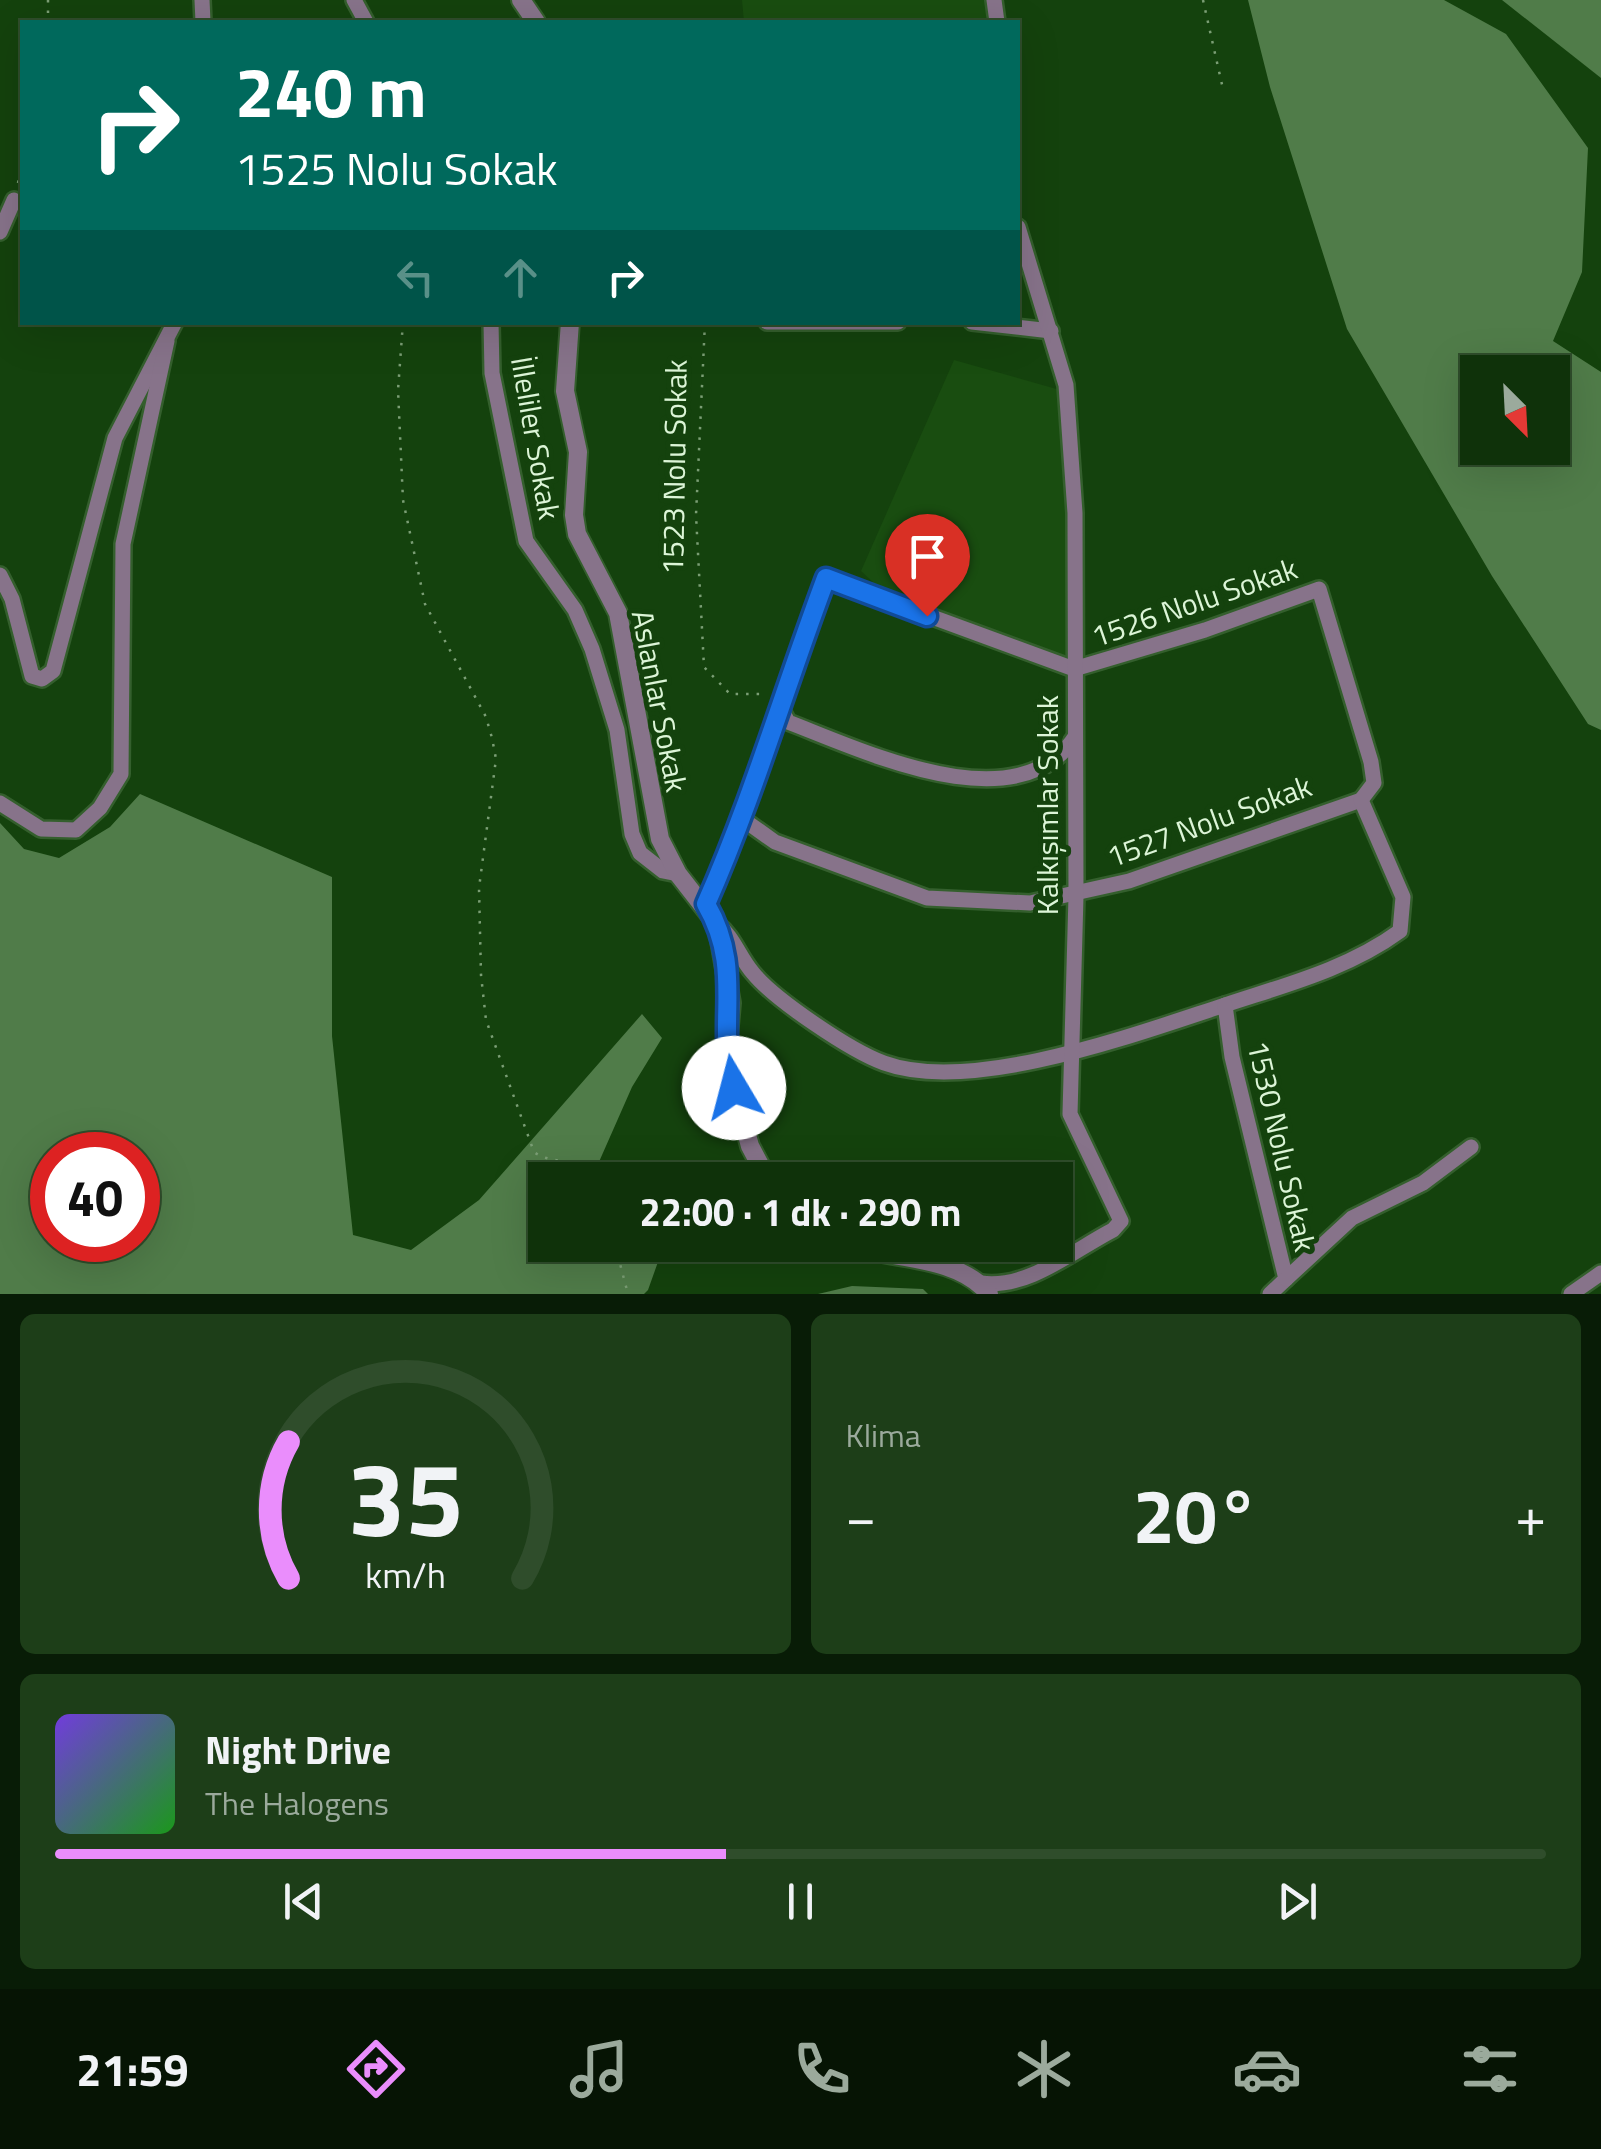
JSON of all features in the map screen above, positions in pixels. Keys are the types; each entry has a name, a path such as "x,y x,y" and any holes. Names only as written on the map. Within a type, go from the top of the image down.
{"street":[{"path":"0,232 14,200"},
{"name":"Kalkışımlar Sokak","path":"985,1289 1022,1280 1114,1230 1121,1221 1070,1114 1076,896 1075,513 1066,386 1020,233"},
{"path":"0,803 40,829 76,830 100,808 120,774 123,544 174,325"},
{"name":"İlleliler Sokak","path":"490,325 492,373 526,541 575,610 592,649 617,730 636,844 649,863 678,874"},
{"name":"Aslanlar Sokak","path":"570,325 565,391 578,452 574,515 578,534 618,613 660,839 678,874 706,904 717,924 731,1003 726,1058 750,1146 758,1162"},
{"path":"825,325 858,325"},
{"path":"998,325 1051,331"},
{"path":"0,575 12,600 32,676 42,679 53,671 115,438 168,341"},
{"path":"706,904 744,820 826,578 1074,668"},
{"name":"1526 Nolu Sokak","path":"1074,668 1206,630 1319,589 1371,762 1374,783 1361,800"},
{"path":"780,707 788,722 896,764 980,779 1015,778 1040,770 1063,756 1076,737"},
{"path":"717,924 770,989 852,1048 886,1064 952,1069 1072,1054 1300,982 1377,947 1400,931 1405,913 1403,897 1361,800"},
{"name":"1527 Nolu Sokak","path":"744,820 775,842 927,898 963,904 1030,903 1076,896 1361,800"},
{"name":"1530 Nolu Sokak","path":"1225,1005 1232,1057 1286,1279 1270,1294"},
{"path":"1286,1279 1352,1218 1423,1184 1471,1147"},
{"path":"925,1262 944,1266 985,1289"},
{"path":"1571,1294 1601,1273"}],"path":[{"path":"1202,0 1224,88"},
{"path":"14,200 20,172"},
{"path":"402,325 398,390 402,478 414,564 432,624 486,717 496,759 479,888 486,1020 534,1152 544,1159 572,1162"},
{"name":"1523 Nolu Sokak","path":"704,325 696,515 704,668 730,694 770,694 780,707"},
{"path":"620,1262 628,1294"}],"shaded area":[{"path":"742,0 985,0 987,20 744,20"},
{"path":"1248,0 1444,0 1506,34 1588,148 1582,272 1553,341 1601,372 1601,730 1588,724 1492,576 1347,329 1270,87"},
{"path":"1502,0 1601,0 1601,78"},
{"path":"954,360 1060,390 1072,457 1066,660 893,601 861,571"},
{"path":"140,794 332,877 332,1036 353,1235 411,1250 479,1200 642,1014 662,1038 632,1087 599,1162 528,1162 528,1262 658,1262 648,1290 644,1294 0,1294 0,823 24,849 59,858 110,827"},
{"path":"852,1286 923,1289 928,1294 818,1294"}],"route":[{"path":"734,1088 726,1058 731,1003 726,960 717,924 706,904 744,820 784,690 826,578 927,616"}]}
